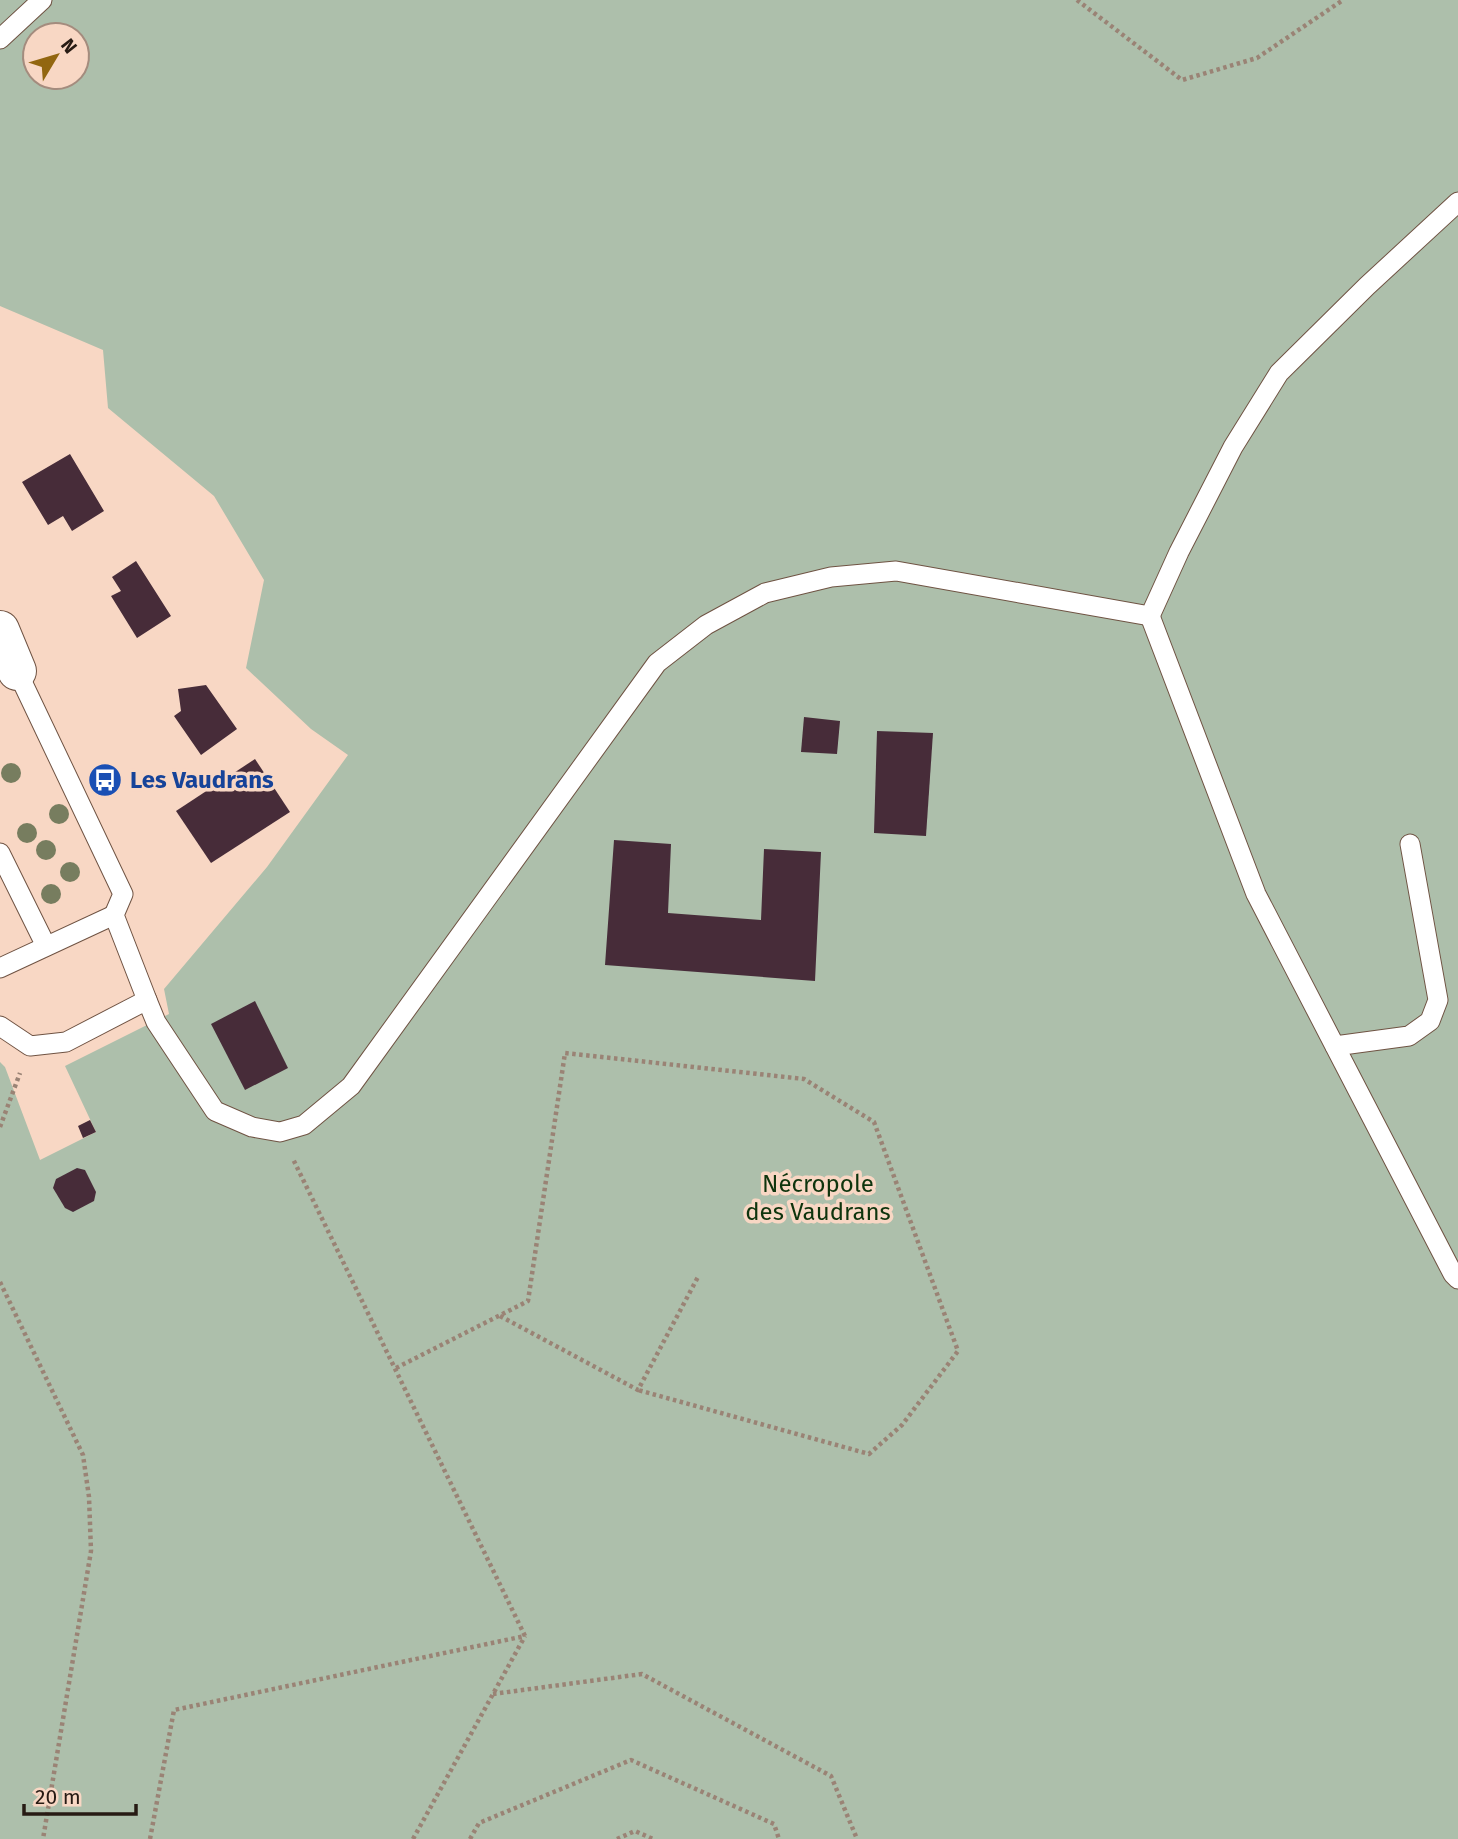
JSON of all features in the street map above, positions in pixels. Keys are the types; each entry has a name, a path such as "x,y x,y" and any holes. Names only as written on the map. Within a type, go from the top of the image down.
{"street":[{"path":"0,630 9,675"}],"lane":[{"path":"0,39 42,0"},
{"path":"1458,202 1367,286 1279,373 1233,447 1179,552 1150,616 1256,894 1335,1046 1452,1259 1458,1279"},
{"path":"114,915 156,1022 215,1111 252,1127 280,1132 304,1125 351,1086 657,663 706,625 765,593 831,577 897,571 1150,616"},
{"path":"0,968 114,915 123,894 9,675"},
{"path":"1335,1046 1409,1036 1430,1021 1438,1000 1410,844"},
{"path":"0,853 46,946"},
{"path":"0,1026 30,1046 66,1041 147,1000"}],"path":[{"path":"1077,0 1182,80 1257,58 1343,0"},
{"path":"0,1127 30,1046"},
{"path":"396,1368 499,1315 528,1301 565,1053 804,1079 874,1122 958,1351 902,1425 869,1454 638,1390 499,1315"},
{"path":"280,1132 525,1636"},
{"path":"638,1390 699,1275"},
{"path":"0,1282 83,1455 89,1497 91,1551 43,1839"},
{"path":"412,1839 525,1636"},
{"path":"150,1839 174,1710 525,1636"},
{"path":"493,1694 642,1674 831,1776 857,1839"},
{"path":"470,1839 479,1823 631,1760 774,1824 779,1839"},
{"path":"617,1839 635,1831 653,1839"}],"green space":[{"name":"Nécropole des Vaudrans","path":"0,0 1458,0 1458,1839 0,1839 0,1062 5,1067 40,1160 96,1132 65,1066 169,1014 164,989 267,867 348,755 311,729 246,668 264,580 214,496 108,408 103,350 0,306"}],"building":[{"path":"70,454 104,511 72,531 63,516 48,525 22,482"},
{"path":"136,561 171,616 137,638 111,596 121,591 112,577"},
{"path":"206,685 237,729 201,755 174,716 181,711 178,689"},
{"path":"804,717 840,721 837,754 801,752"},
{"path":"877,731 933,733 926,836 874,833"},
{"path":"255,759 290,812 211,863 176,811"},
{"path":"614,840 671,844 668,913 761,920 764,849 821,852 815,981 605,965"},
{"path":"255,1001 288,1068 245,1090 211,1024"},
{"path":"90,1120 96,1132 83,1138 78,1126"},
{"path":"77,1168 85,1170 96,1192 94,1201 73,1212 65,1208 53,1188 56,1179"}],"place":[{"name":"Les Vaudrans","path":"105,780"}]}
